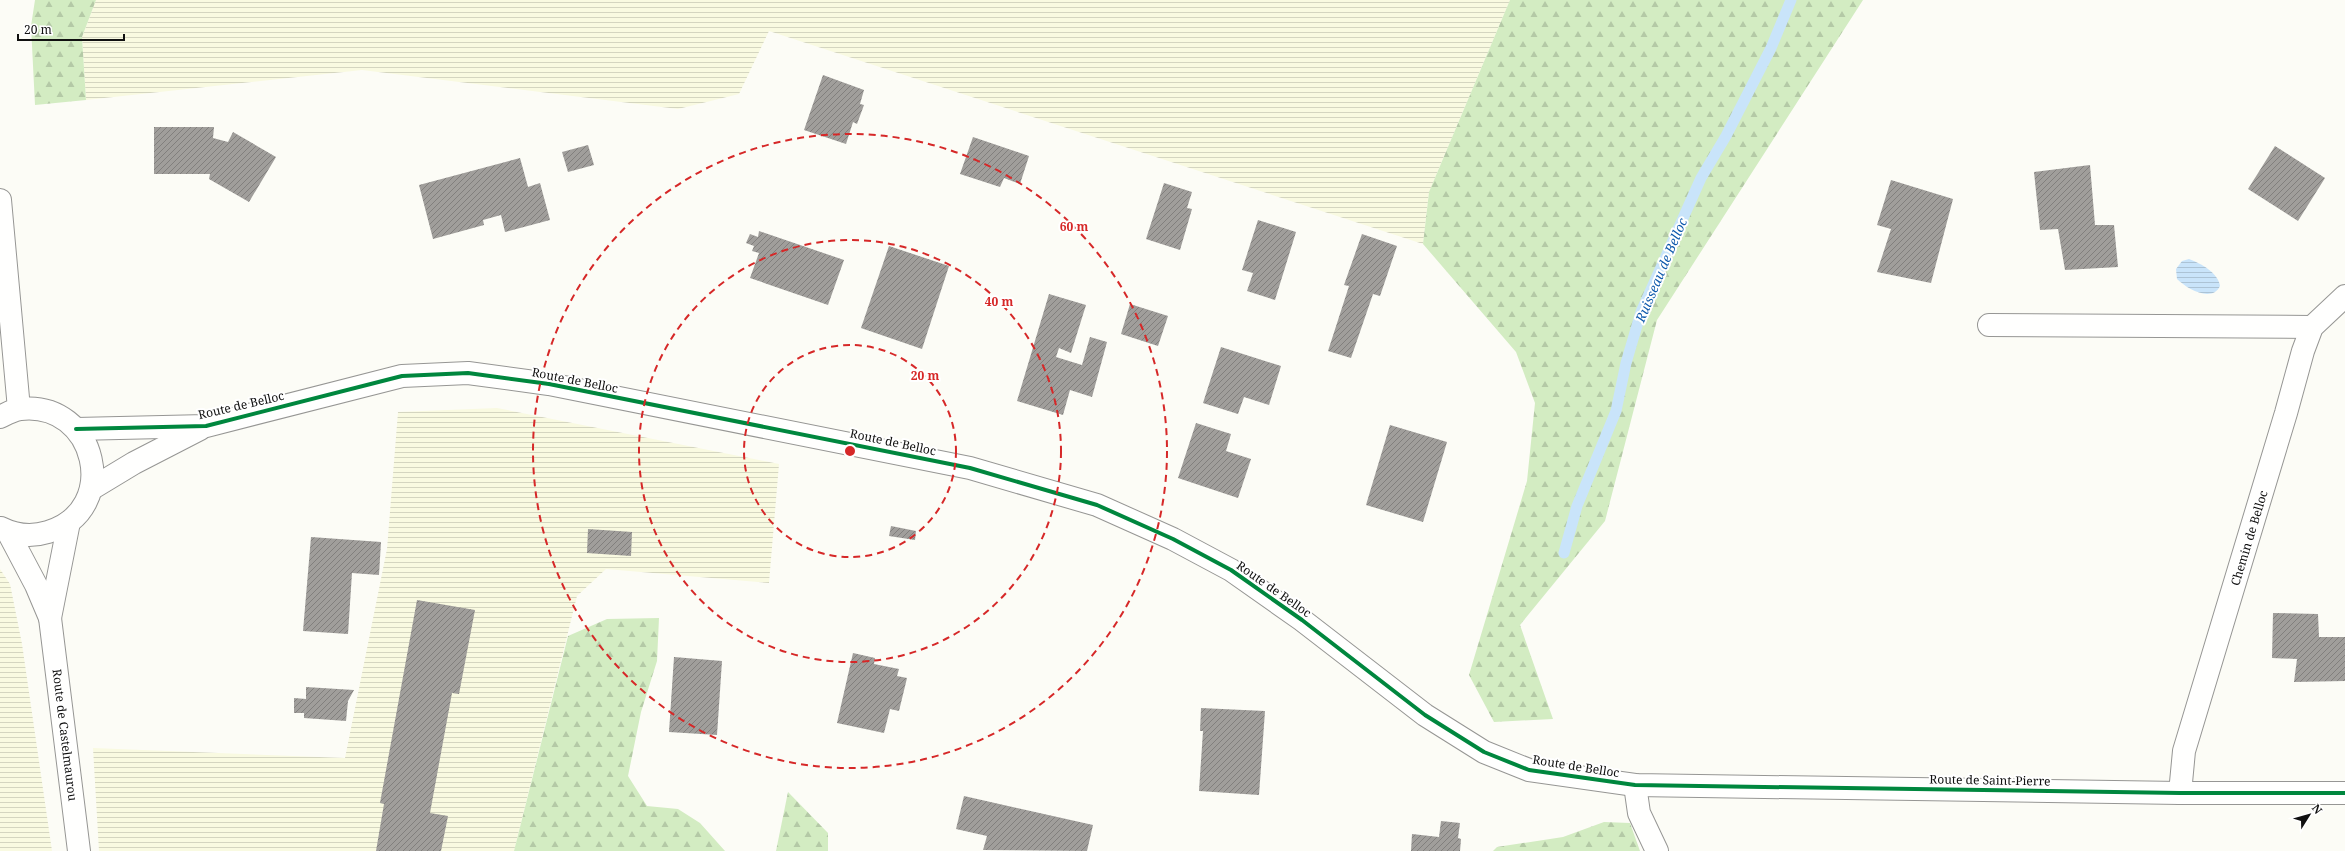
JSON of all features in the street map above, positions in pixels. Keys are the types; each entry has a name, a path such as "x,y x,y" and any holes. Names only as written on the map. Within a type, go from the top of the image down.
{"street":[{"path":"0,200 9,413 40,409 60,416 76,429 86,442 91,457 93,473 91,489 83,507 69,522 55,530 40,535 24,535 4,530"},
{"name":"Chemin de Belloc","path":"2180,793 2184,751 2284,421 2303,351 2312,327 2345,296"},
{"path":"1989,325 2312,327"},
{"name":"Route de Belloc","path":"91,489 134,462 206,426 402,376 468,373 550,384 970,468 1097,505 1173,538 1231,570 1302,620 1425,715 1484,752 1529,770 1635,785"},
{"name":"Route de Belloc","path":"76,429 206,426"},
{"name":"Route de Castelmaurou","path":"50,618 69,522"},
{"name":"Route de Castelmaurou","path":"4,530 33,578 50,618 79,851"},
{"path":"1635,785 1638,813 1657,851"},
{"name":"Route de Saint-Pierre","path":"1635,785 2180,793 2345,793"}],"green space":[{"path":"35,0 96,0 82,37 86,100 35,105 31,26"},
{"path":"96,0 1510,0 1429,192 1423,244 769,31 739,94 678,109 362,70 86,100 82,37"},
{"path":"1510,0 1863,0 1657,320 1605,521 1520,625 1553,719 1494,722 1469,675 1527,481 1535,403 1516,352 1423,244 1429,192"},
{"path":"497,408 779,464 769,583 606,569 577,596 514,851 99,851 93,748 345,758 387,549 398,412"},
{"path":"0,569 10,584 22,644 52,851 0,851"},
{"path":"659,618 657,661 641,712 628,776 647,806 678,809 700,823 725,851 514,851 568,636 607,619"},
{"path":"788,792 828,833 828,851 776,851"},
{"path":"1604,822 1630,823 1640,851 1493,851 1497,847 1563,837"}],"water":[{"path":"2189,259 2204,266 2213,273 2219,281 2220,286 2216,291 2206,294 2199,293 2187,287 2177,279 2176,269 2182,261"}],"building":[{"path":"823,75 864,90 860,104 864,105 857,124 853,122 846,144 804,130"},
{"path":"154,127 214,127 213,138 228,142 233,132 276,157 249,202 209,179 210,174 154,174"},
{"path":"973,137 1029,156 1020,184 1004,178 1000,187 960,174"},
{"path":"588,145 594,165 568,172 562,152"},
{"path":"2275,146 2325,178 2298,221 2248,189"},
{"path":"520,158 528,187 540,183 550,220 505,232 501,215 483,220 484,225 433,239 419,185"},
{"path":"2090,165 2095,225 2114,225 2118,267 2065,270 2058,229 2040,230 2034,172"},
{"path":"1891,180 1953,199 1931,283 1877,272 1891,229 1877,225"},
{"path":"1164,183 1192,192 1187,208 1192,209 1180,250 1146,239"},
{"path":"1258,220 1296,232 1275,300 1247,291 1253,273 1242,270"},
{"path":"759,231 844,260 828,305 750,278 759,253 752,251 754,246 746,243 750,234 758,237"},
{"path":"1362,234 1397,246 1380,296 1373,294 1351,358 1328,351 1349,286 1344,285"},
{"path":"889,246 949,266 922,349 861,328"},
{"path":"1049,294 1086,305 1071,353 1059,348 1056,357 1082,365 1090,337 1107,342 1092,397 1070,390 1063,415 1017,401"},
{"path":"1130,304 1168,316 1158,346 1121,334"},
{"path":"1221,347 1281,366 1269,405 1244,397 1238,414 1203,403"},
{"path":"1196,423 1231,434 1226,451 1251,459 1238,498 1178,478"},
{"path":"1390,425 1447,442 1423,522 1366,505"},
{"path":"891,526 916,531 915,540 889,536"},
{"path":"588,529 632,532 631,556 587,553"},
{"path":"311,537 381,542 379,575 352,573 348,634 303,631"},
{"path":"417,600 475,610 459,694 452,693 430,813 448,816 441,851 376,851 384,804 380,803"},
{"path":"2273,613 2318,614 2319,637 2345,637 2345,681 2294,682 2297,659 2272,658"},
{"path":"853,653 875,658 874,664 899,669 897,676 907,678 899,711 890,709 884,733 837,723"},
{"path":"674,657 722,661 717,735 669,732"},
{"path":"306,687 354,690 348,701 346,721 304,718 304,713 294,713 294,698 306,699"},
{"path":"1201,708 1265,711 1259,795 1199,791 1203,731 1200,731"},
{"path":"964,796 1093,825 1087,851 983,850 987,836 956,829"},
{"path":"1441,821 1460,823 1458,838 1461,839 1460,851 1411,851 1412,834 1439,837"}],"waterway":[{"name":"Ruisseau de Belloc","path":"1564,553 1577,506 1616,411 1626,363 1641,312 1701,178 1726,136 1771,48 1791,0"}],"cycle path":[{"path":"76,429 206,426 402,376 468,373 549,384 970,468 1097,505 1173,539 1231,570 1302,620 1425,715 1484,752 1529,770 1635,785 2180,793 2345,793"}]}
